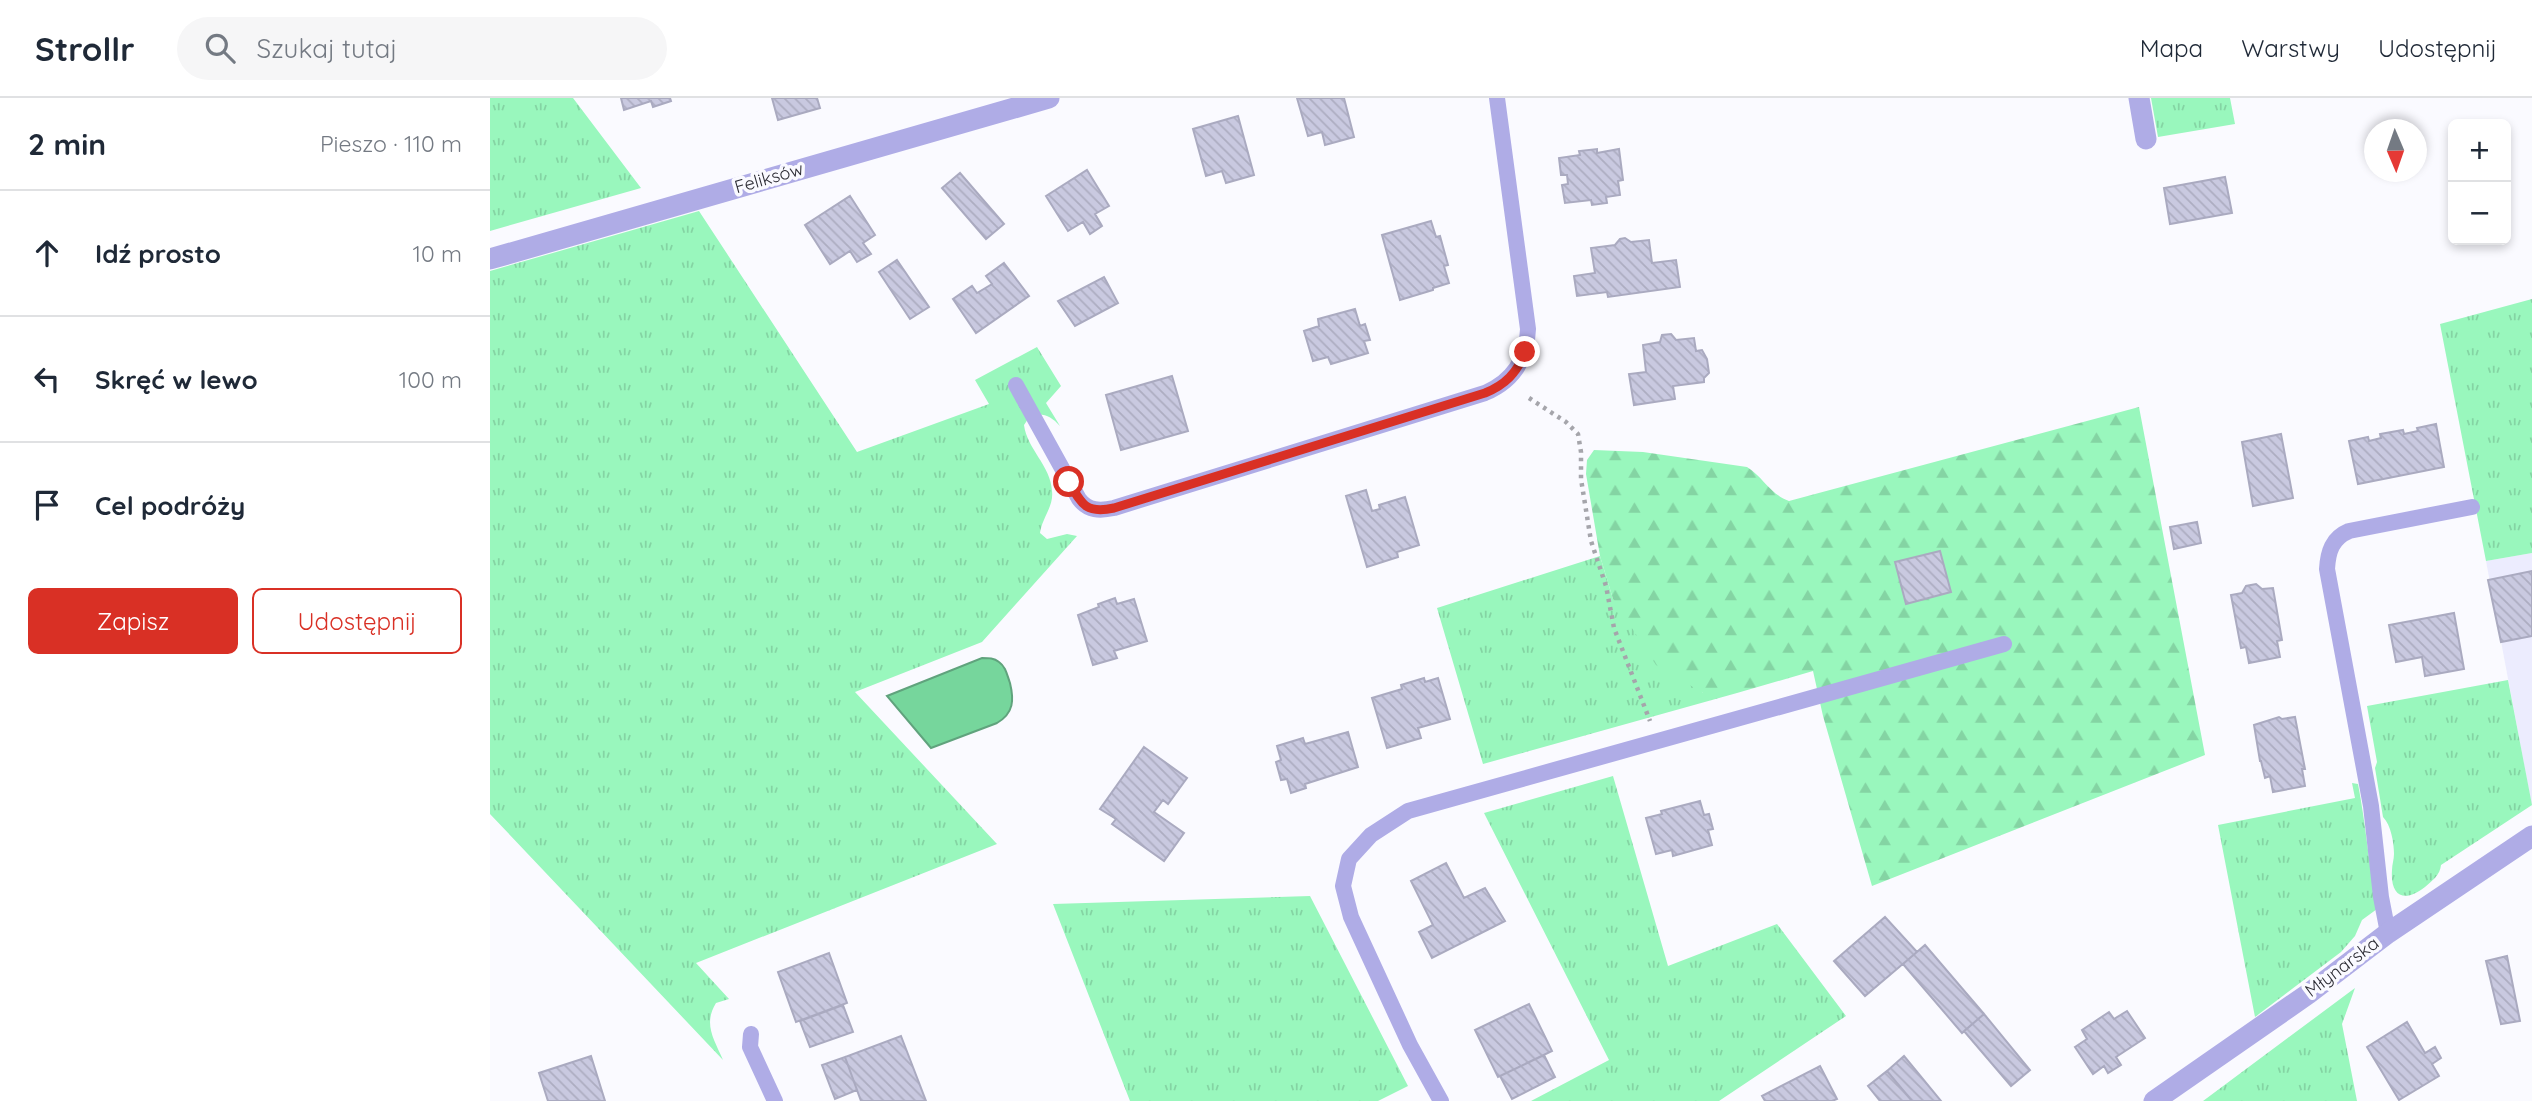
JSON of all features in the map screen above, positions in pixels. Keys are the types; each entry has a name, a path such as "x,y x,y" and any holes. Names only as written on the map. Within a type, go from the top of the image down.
{"street":[{"name":"Feliksów","path":"490,259 1049,98"},
{"path":"2139,98 2146,139"},
{"name":"Młynarska","path":"2154,1101 2298,1001 2388,933 2532,836"}],"lane":[{"path":"1016,384 1079,499 1085,507 1094,510 1109,509 1140,500 1472,398 1499,387 1512,376 1521,363 1528,329 1497,98"},
{"path":"2388,933 2381,897 2371,806 2327,569 2328,559 2332,544 2340,535 2349,531 2472,507"},
{"path":"1441,1101 1410,1045 1351,917 1343,886 1349,859 1371,835 1408,811 2004,644"},
{"path":"751,1034 750,1047 775,1101"}],"path":[{"path":"1529,398 1566,422 1578,434 1581,479 1591,541 1606,586 1614,628 1639,699 1651,723"}],"shaded area":[{"path":"2532,553 2532,807 2486,561"},
{"path":"982,658 995,660 1005,669 1012,695 1010,710 997,723 931,748 887,696"}],"green space":[{"path":"490,98 573,98 641,188 490,231"},
{"path":"2151,98 2230,98 2235,124 2158,137"},
{"path":"699,211 857,452 989,404 975,380 1037,347 1061,386 1046,403 1060,426 1050,417 1039,414 1030,416 1024,425 1051,482 1051,502 1040,533 1047,539 1067,534 1077,536 982,642 855,692 997,844 696,963 729,999 716,1003 710,1018 713,1038 723,1060 490,814 490,271"},
{"path":"2532,299 2532,553 2486,561 2440,324"},
{"path":"2139,407 2205,755 1872,886 1823,716 1813,671 1737,693 1703,693 1656,665 1613,599 1600,556 1586,474 1587,460 1594,450 1643,452 1747,467 1777,495 1789,501"},
{"path":"1600,556 1613,599 1703,693 1737,693 1483,764 1437,608"},
{"path":"2508,680 2532,805 2441,865 2436,877 2418,892 2400,895 2392,879 2393,845 2390,829 2383,817 2367,706"},
{"path":"1613,776 1668,966 1777,924 1846,1016 1719,1101 1531,1101 1609,1060 1484,813"},
{"path":"2352,783 2358,784 2377,909 2362,920 2355,936 2341,952 2255,1017 2218,825 2355,798"},
{"path":"1310,896 1408,1086 1378,1101 1130,1101 1053,904"},
{"path":"2355,988 2342,1024 2357,1101 2203,1101"}],"building":[{"path":"621,98 670,98 671,101 653,107 651,101 624,110"},
{"path":"772,98 817,98 820,108 778,120"},
{"path":"1297,98 1344,98 1354,137 1325,145 1322,132 1308,136"},
{"path":"1238,116 1254,175 1226,183 1222,171 1206,176 1193,129"},
{"path":"1597,149 1597,153 1619,149 1623,180 1618,181 1620,195 1606,197 1607,203 1592,205 1591,200 1565,203 1562,185 1568,184 1567,175 1561,175 1559,158 1580,155 1579,151"},
{"path":"1087,170 1109,206 1095,214 1102,226 1090,234 1083,222 1068,231 1046,196"},
{"path":"960,173 1004,224 986,239 942,188"},
{"path":"2225,177 2232,213 2170,224 2164,188"},
{"path":"850,196 875,235 863,243 871,254 857,262 850,251 830,264 805,225"},
{"path":"1431,221 1436,237 1440,236 1448,265 1444,266 1449,283 1400,300 1382,235"},
{"path":"1625,238 1631,242 1649,240 1652,263 1676,260 1680,287 1608,297 1607,292 1577,296 1574,276 1595,273 1591,248 1615,245"},
{"path":"897,260 929,307 910,319 879,272"},
{"path":"1004,263 1029,296 976,333 953,299 972,286 977,293 992,284 986,276"},
{"path":"1104,277 1118,303 1075,326 1058,301"},
{"path":"1355,309 1360,326 1365,324 1370,340 1364,341 1368,353 1331,364 1328,357 1313,361 1304,331 1319,326 1318,319"},
{"path":"1671,334 1676,340 1694,338 1696,351 1702,350 1707,359 1709,373 1704,382 1673,386 1675,399 1634,405 1629,374 1646,372 1643,345 1660,342 1662,335"},
{"path":"1172,376 1188,431 1121,450 1106,395"},
{"path":"2436,424 2444,467 2358,484 2349,441 2368,437 2369,441 2381,438 2380,434 2403,430 2404,434"},
{"path":"2281,434 2293,498 2253,506 2242,442"},
{"path":"1366,490 1372,511 1380,509 1379,505 1405,497 1419,545 1397,552 1398,557 1367,567 1346,496"},
{"path":"2197,522 2201,543 2174,549 2170,527"},
{"path":"1940,551 1951,592 1906,604 1895,562"},
{"path":"2532,571 2532,636 2501,642 2488,580"},
{"path":"2256,584 2262,589 2273,588 2282,640 2277,641 2280,657 2249,663 2246,647 2241,648 2231,595 2242,593 2246,586"},
{"path":"1115,598 1117,604 1134,599 1147,641 1114,651 1117,658 1093,665 1078,615"},
{"path":"2454,613 2464,669 2425,676 2422,657 2396,662 2389,625"},
{"path":"1424,678 1425,682 1438,678 1450,719 1418,728 1421,738 1387,748 1372,698 1402,689 1401,685"},
{"path":"2279,717 2295,717 2305,769 2302,769 2305,786 2273,792 2270,776 2265,778 2260,761 2254,725"},
{"path":"1348,732 1358,767 1305,784 1306,788 1291,793 1287,779 1281,780 1276,762 1281,760 1277,746 1303,738 1305,744"},
{"path":"1144,747 1187,778 1168,804 1163,800 1154,812 1184,833 1164,861 1112,824 1116,819 1100,809"},
{"path":"1700,801 1704,815 1709,814 1713,829 1708,830 1712,845 1673,856 1672,850 1656,854 1646,818 1662,814 1661,811"},
{"path":"1446,863 1464,898 1485,888 1505,921 1432,958 1419,932 1433,925 1411,881"},
{"path":"1885,917 1917,952 1865,996 1834,961"},
{"path":"1925,945 1984,1014 1962,1033 1903,964"},
{"path":"829,953 847,1003 796,1022 778,972"},
{"path":"2507,956 2520,1021 2501,1024 2486,961"},
{"path":"1529,1004 1552,1051 1498,1077 1475,1030"},
{"path":"843,1005 853,1032 810,1047 800,1021"},
{"path":"2127,1011 2145,1038 2116,1057 2121,1065 2108,1073 2104,1066 2093,1074 2075,1047 2087,1039 2082,1030 2109,1012 2114,1019"},
{"path":"1984,1014 2030,1070 2011,1086 1964,1031"},
{"path":"2407,1022 2425,1053 2435,1047 2441,1058 2432,1064 2439,1076 2399,1100 2367,1047"},
{"path":"901,1036 926,1101 861,1101 845,1057"},
{"path":"1544,1055 1555,1077 1512,1099 1500,1076"},
{"path":"591,1056 605,1101 548,1101 539,1073"},
{"path":"1904,1056 1941,1101 1912,1101 1887,1071"},
{"path":"845,1057 857,1090 835,1099 822,1065"},
{"path":"1820,1066 1837,1099 1765,1101 1762,1096"},
{"path":"1887,1071 1912,1101 1880,1101 1868,1086"}],"route":[{"path":"1069,482 1085,507 1094,510 1114,508 1485,393 1499,387 1512,376 1525,352"}]}
